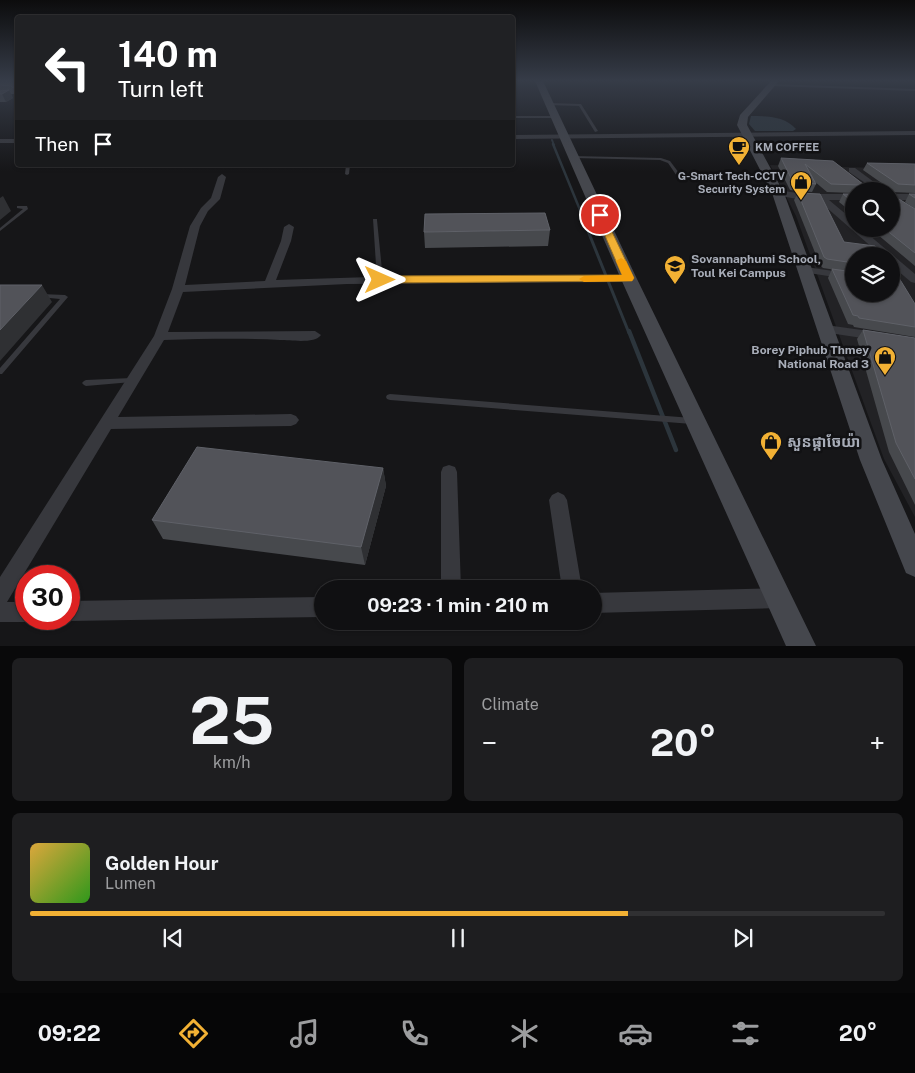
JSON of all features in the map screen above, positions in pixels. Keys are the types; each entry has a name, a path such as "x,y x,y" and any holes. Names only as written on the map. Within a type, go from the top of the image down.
{"street":[{"path":"553,111 574,157 621,279 696,421 801,646"},
{"path":"748,111 743,117 742,125 778,193 871,460 915,564"},
{"path":"515,137 915,133"},
{"path":"0,141 15,141"},
{"path":"852,170 869,182"},
{"path":"0,595 160,336 178,289 195,226 204,210 215,200 222,177"},
{"path":"778,193 845,197"},
{"path":"820,197 845,219"},
{"path":"900,198 915,197"},
{"path":"900,205 907,210"},
{"path":"270,282 286,242 289,227"},
{"path":"866,237 877,247"},
{"path":"900,268 915,280"},
{"path":"806,270 845,275"},
{"path":"178,289 270,282 621,279"},
{"path":"900,283 915,284"},
{"path":"826,329 886,337"},
{"path":"160,336 234,334 301,336 315,334"},
{"path":"105,423 291,420"},
{"path":"449,472 450,580"},
{"path":"558,500 571,580"},
{"path":"602,602 778,598"},
{"path":"80,611 314,607"},
{"path":"0,612 15,612"}],"lane":[{"path":"515,116 545,111"},
{"path":"584,111 596,131"},
{"path":"574,157 661,159 669,162 683,180"},
{"path":"347,174 348,167"},
{"path":"0,230 26,209 25,207 19,207"},
{"path":"375,220 380,280"},
{"path":"0,372 65,297 37,296"},
{"path":"86,383 134,380"},
{"path":"390,397 696,421"}],"shaded area":[{"path":"751,116 781,119 787,121 796,129 793,131 755,131 749,124"},
{"name":"Borey Piphub Thmey National Road 3","path":"770,165 915,169 915,517 884,459 796,216"}],"building":[{"path":"781,158 833,161 860,182 831,184 805,164 816,184 793,182"},
{"path":"867,163 915,164 915,185 895,182"},
{"path":"798,193 820,194 844,242 876,247 845,247 845,262 824,257"},
{"path":"900,200 915,209 915,253 895,237 900,237"},
{"path":"545,213 550,230 424,232 425,214"},
{"path":"832,269 845,271 845,297"},
{"path":"900,280 915,304 915,327 859,318 853,315 847,302 900,302"},
{"path":"0,285 42,285 0,330"},
{"path":"863,330 915,338 915,479 896,443"},
{"path":"197,447 383,468 361,547 152,520"}],"waterway":[{"path":"552,140 554,145"},
{"path":"553,144 587,227"},
{"path":"586,226 629,333"},
{"path":"629,331 676,450"}],"slow traffic":[{"path":"584,279 629,278 621,261"}],"place":[{"name":"KM COFFEE","path":"739,166"},
{"name":"G-Smart Tech-CCTV Security System","path":"801,201"},
{"name":"Sovannaphumi School, Toul Kei Campus","path":"675,285"},
{"name":"Borey Piphub Thmey National Road 3","path":"885,376"},
{"name":"សួនផ្កាចែយ៉ា","path":"771,461"}],"route":[{"path":"380,280 629,278 600,215"}]}
